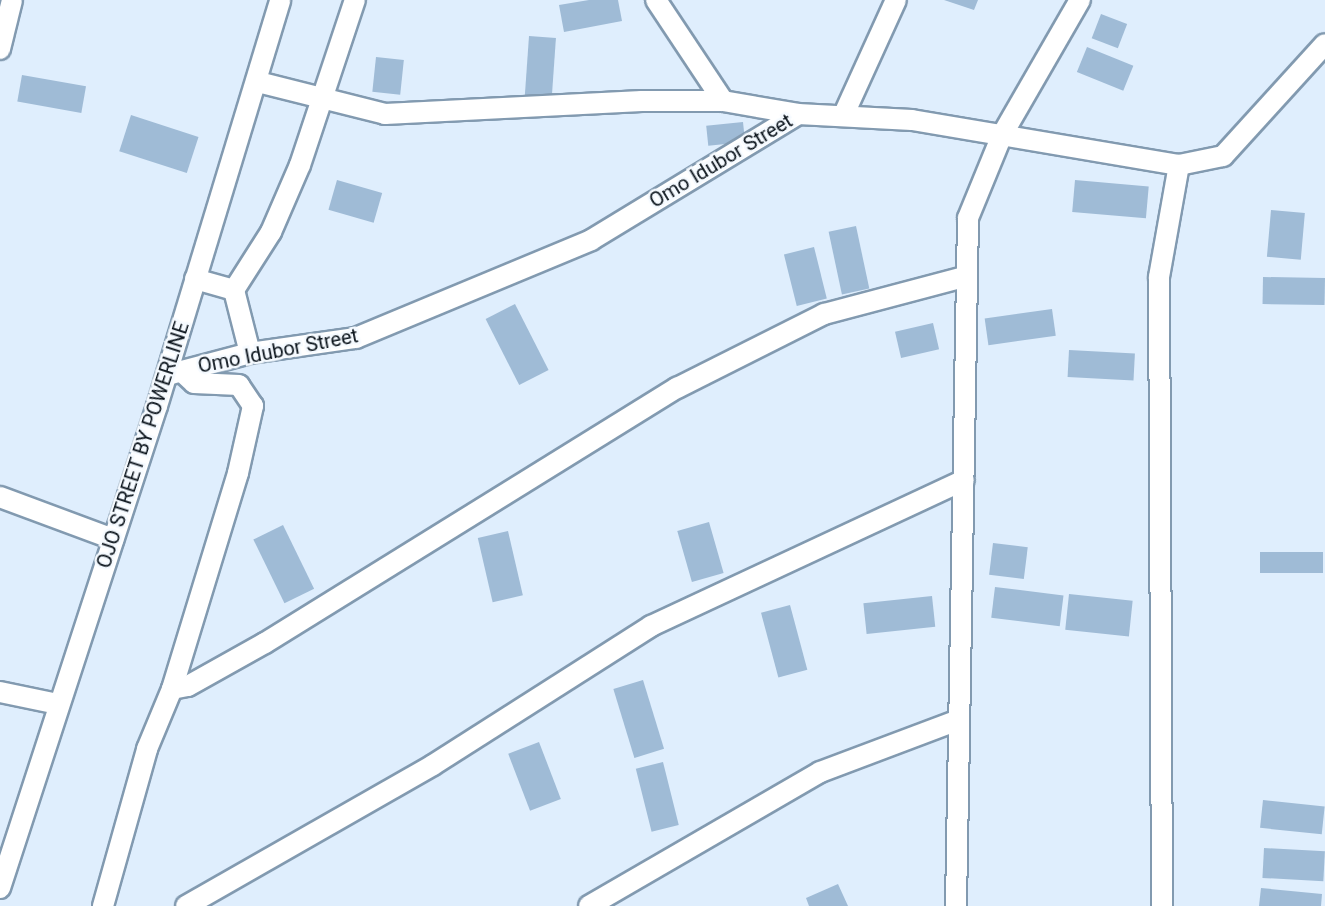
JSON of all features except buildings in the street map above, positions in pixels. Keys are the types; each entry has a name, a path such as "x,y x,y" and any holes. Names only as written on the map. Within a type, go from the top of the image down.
{"street":[{"path":"0,49 12,0"},
{"name":"OJO STREET BY POWERLINE","path":"0,888 113,539 174,373 195,279 258,82 280,0"},
{"path":"250,353 234,290 271,232 324,98 342,29 355,0"},
{"path":"656,0 723,101"},
{"path":"844,114 896,0"},
{"path":"956,906 964,480 964,277 968,218 1002,135 1080,0"},
{"name":"Omo Idubor Street","path":"174,373 250,353 356,338 591,240 798,114 844,114 1002,135 1179,165 1223,156 1234,147 1325,44"},
{"path":"258,82 385,114 723,101 798,114"},
{"path":"1162,906 1159,277 1179,165"},
{"path":"172,689 188,686 265,643 677,388 824,314 964,277"},
{"path":"195,279 234,290"},
{"path":"103,906 147,749 172,689 253,406 239,385 194,383 174,373"},
{"path":"186,906 433,765 651,626 964,480"},
{"path":"0,497 113,539"},
{"path":"0,692 58,704"},
{"path":"589,906 820,771 958,720"}]}
